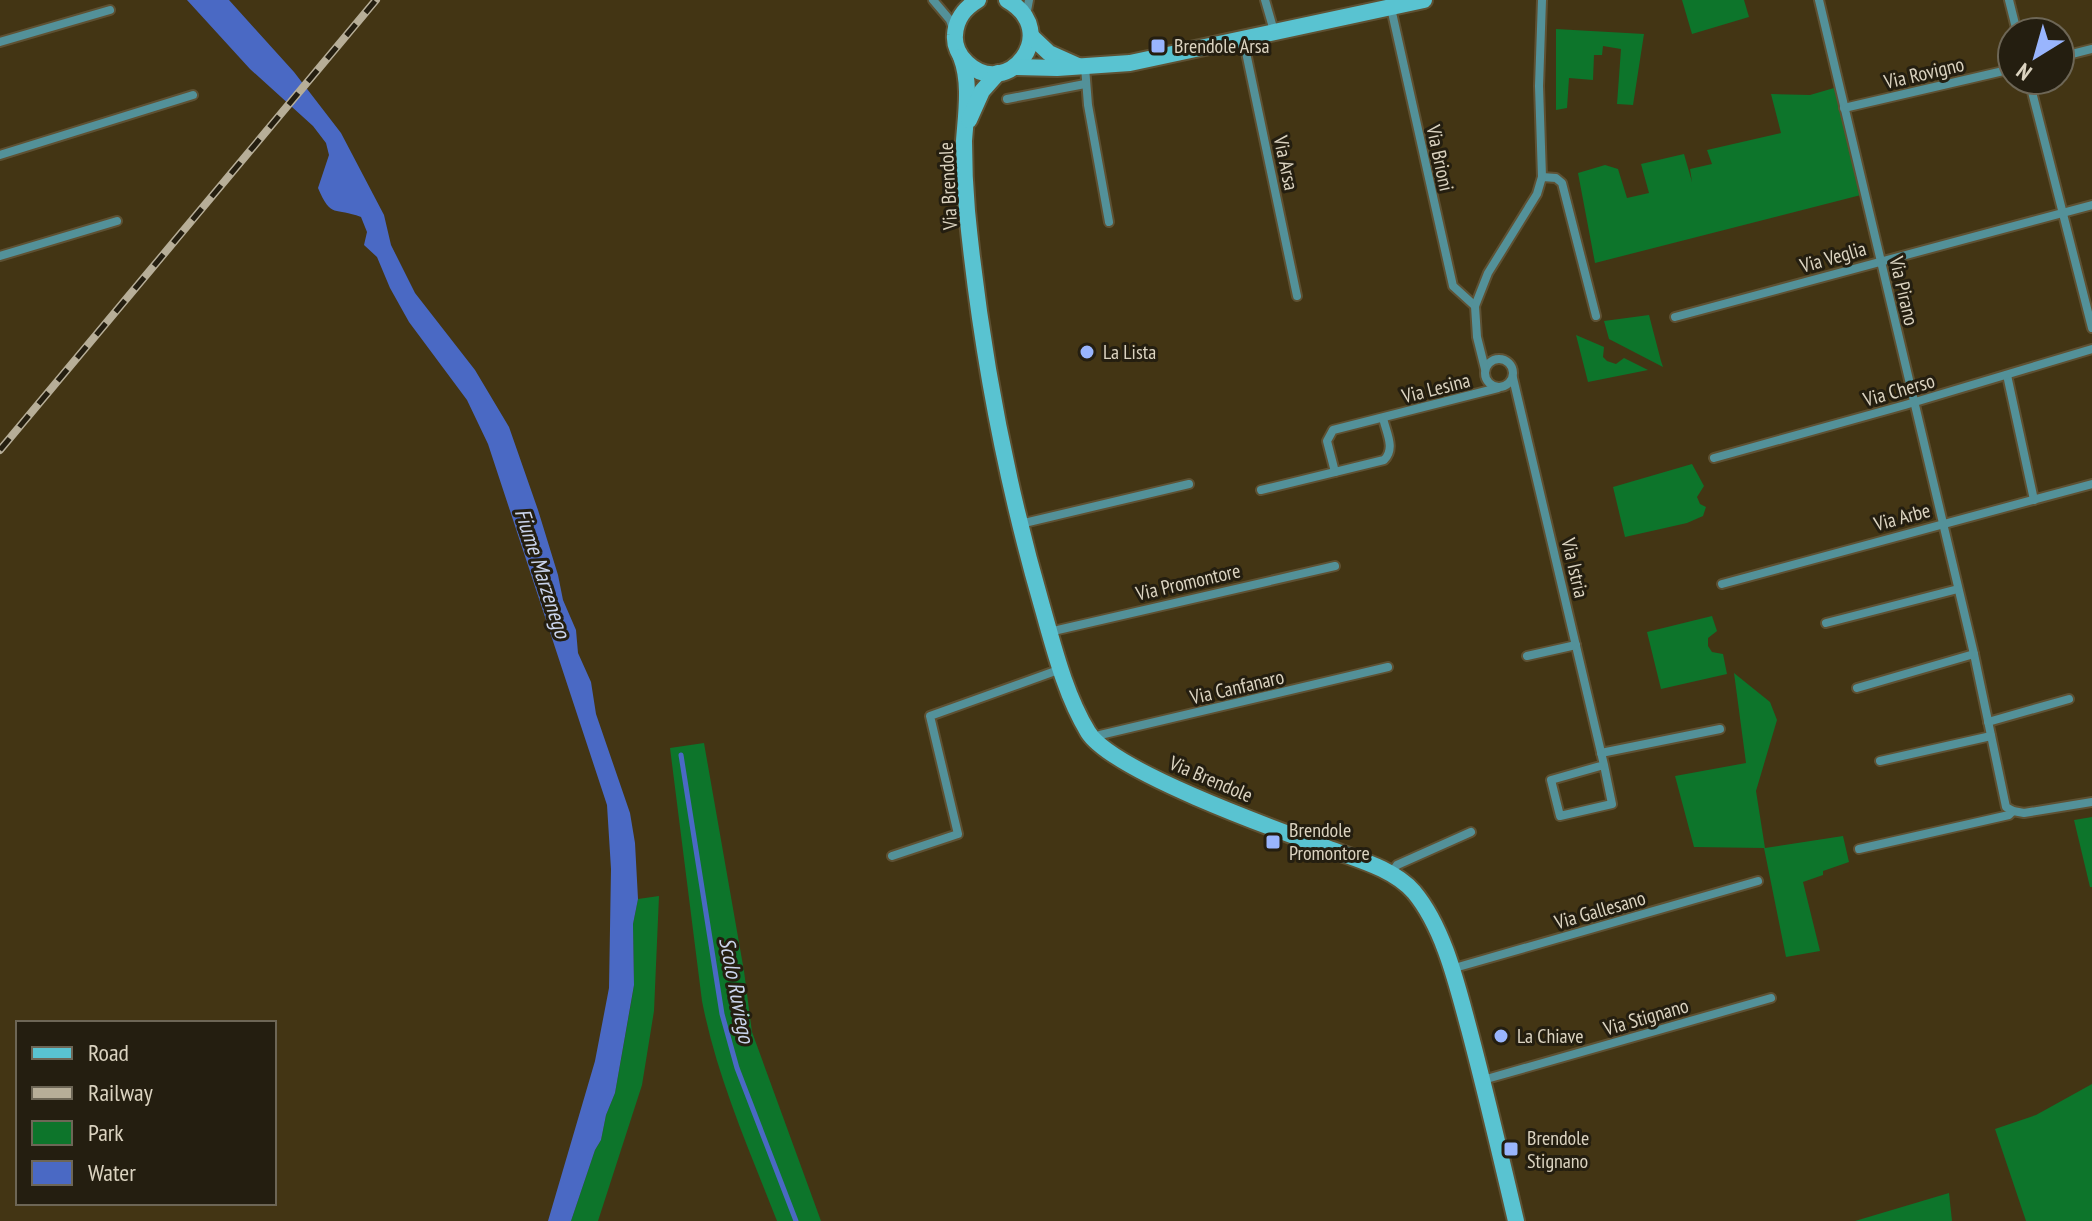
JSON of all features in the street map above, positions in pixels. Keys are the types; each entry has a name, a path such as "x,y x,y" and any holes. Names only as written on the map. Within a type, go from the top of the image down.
{"street":[{"path":"933,0 950,20 955,33"},
{"path":"955,33 965,8 975,0"},
{"path":"1007,0 1026,17 1031,36 1029,48 1015,67"},
{"path":"1026,17 1029,0"},
{"path":"1265,0 1274,31"},
{"path":"1485,369 1494,359 1504,359 1513,369 1513,378 1507,385 1498,388 1489,383 1485,369 1477,337 1475,306 1488,273 1537,194 1542,177 1539,86 1542,0"},
{"name":"Via Pirano","path":"1819,0 1974,654 2006,807 2013,811"},
{"path":"1007,99 1083,72 1418,1"},
{"name":"Via Brioni","path":"1391,8 1453,286 1475,306"},
{"path":"0,42 110,10"},
{"name":"Via Brendole","path":"955,33 967,80 967,211 999,431 1049,632 1080,716 1094,740 1137,769 1256,821 1391,874 1412,890 1439,936 1451,969 1483,1080 1516,1221"},
{"path":"1031,36 1049,53 1083,72"},
{"name":"Via Arsa","path":"1243,37 1297,296"},
{"path":"961,57 977,70 998,73 1015,67 1083,72"},
{"path":"1083,72 1109,222"},
{"name":"Via Brendole","path":"966,129 982,91 998,73"},
{"name":"Via Rovigno","path":"1844,108 1996,73"},
{"path":"0,155 193,95"},
{"path":"2033,96 2092,328"},
{"path":"1542,177 1557,178 1563,186 1596,316"},
{"name":"Via Veglia","path":"1675,317 2092,205"},
{"path":"0,256 117,221"},
{"name":"Via Cherso","path":"1714,458 2092,349"},
{"path":"2007,375 2034,500"},
{"name":"Via Istria","path":"1513,378 1604,765 1612,804 1560,816 1551,780 1604,765"},
{"name":"Via Lesina","path":"1335,472 1327,441 1331,432 1498,388"},
{"name":"Via Lesina","path":"1261,490 1387,459 1391,448 1383,418"},
{"path":"1020,524 1189,484"},
{"name":"Via Arbe","path":"1722,584 2092,484"},
{"name":"Via Promontore","path":"1049,632 1335,566"},
{"path":"1826,623 1958,589"},
{"path":"1527,656 1576,645"},
{"path":"1857,688 1974,654"},
{"name":"Via Canfanaro","path":"1094,740 1100,735 1388,667"},
{"path":"892,856 958,834 930,716 1061,669"},
{"path":"1988,722 2069,699"},
{"path":"1601,753 1720,729"},
{"path":"1880,761 1991,736"},
{"path":"1859,849 2009,815 2013,811 2024,813 2092,802"},
{"path":"1391,874 1397,865 1471,832"},
{"name":"Via Gallesano","path":"1451,969 1758,881"},
{"name":"Via Stignano","path":"1483,1080 1771,998"}],"green space":[{"path":"1682,0 1744,0 1749,17 1692,34"},
{"path":"1556,29 1644,34 1633,105 1617,104 1621,49 1603,46 1602,55 1594,55 1593,80 1569,78 1567,108 1556,110"},
{"path":"1834,88 1861,195 1595,263 1578,173 1605,165 1618,169 1627,198 1649,193 1641,164 1684,154 1692,182 1690,169 1712,164 1707,150 1781,133 1771,94 1810,95"},
{"path":"1649,315 1663,367 1609,339 1604,321"},
{"path":"1576,335 1604,347 1603,357 1607,361 1616,364 1624,358 1648,370 1588,382"},
{"path":"1692,464 1704,486 1697,497 1700,504 1706,507 1703,516 1687,523 1625,537 1613,487"},
{"path":"1712,616 1717,631 1708,638 1708,646 1712,652 1723,654 1727,674 1661,689 1647,632"},
{"path":"1734,673 1770,702 1777,720 1756,791 1765,848 1843,836 1849,862 1803,882 1820,951 1786,957 1764,848 1694,847 1675,776 1746,763"},
{"path":"704,743 752,1032 821,1221 777,1221 735,1113 708,1030 670,748"},
{"path":"2092,817 2092,887 2090,887 2074,820"},
{"path":"659,896 654,1011 642,1085 598,1221 571,1221 615,1093 634,985 633,924 638,899"},
{"path":"2092,1084 2092,1221 2026,1221 1995,1129 2036,1115"},
{"path":"1949,1193 1952,1221 1855,1221"}],"water":[{"name":"Fiume Marzenego","path":"187,0 229,0 294,72 341,133 384,215 391,245 415,293 475,370 509,427 538,510 563,600 576,630 578,653 591,682 596,714 630,813 638,899 633,924 634,985 615,1093 571,1221 548,1221 595,1061 609,988 611,869 607,805 488,444 467,400 409,322 377,257 364,245 367,232 361,217 330,208 323,198 318,188 329,155 326,143 313,126 250,69"}],"waterway":[{"name":"Scolo Ruviego","path":"681,755 722,1014 737,1068 796,1221"}],"railway":[{"path":"0,450 376,0"}],"place":[{"name":"Brendole Arsa","path":"1158,46"},
{"name":"La Lista","path":"1087,352"},
{"name":"Brendole Promontore","path":"1273,842"},
{"name":"La Chiave","path":"1501,1036"},
{"name":"Brendole Stignano","path":"1511,1149"}]}
